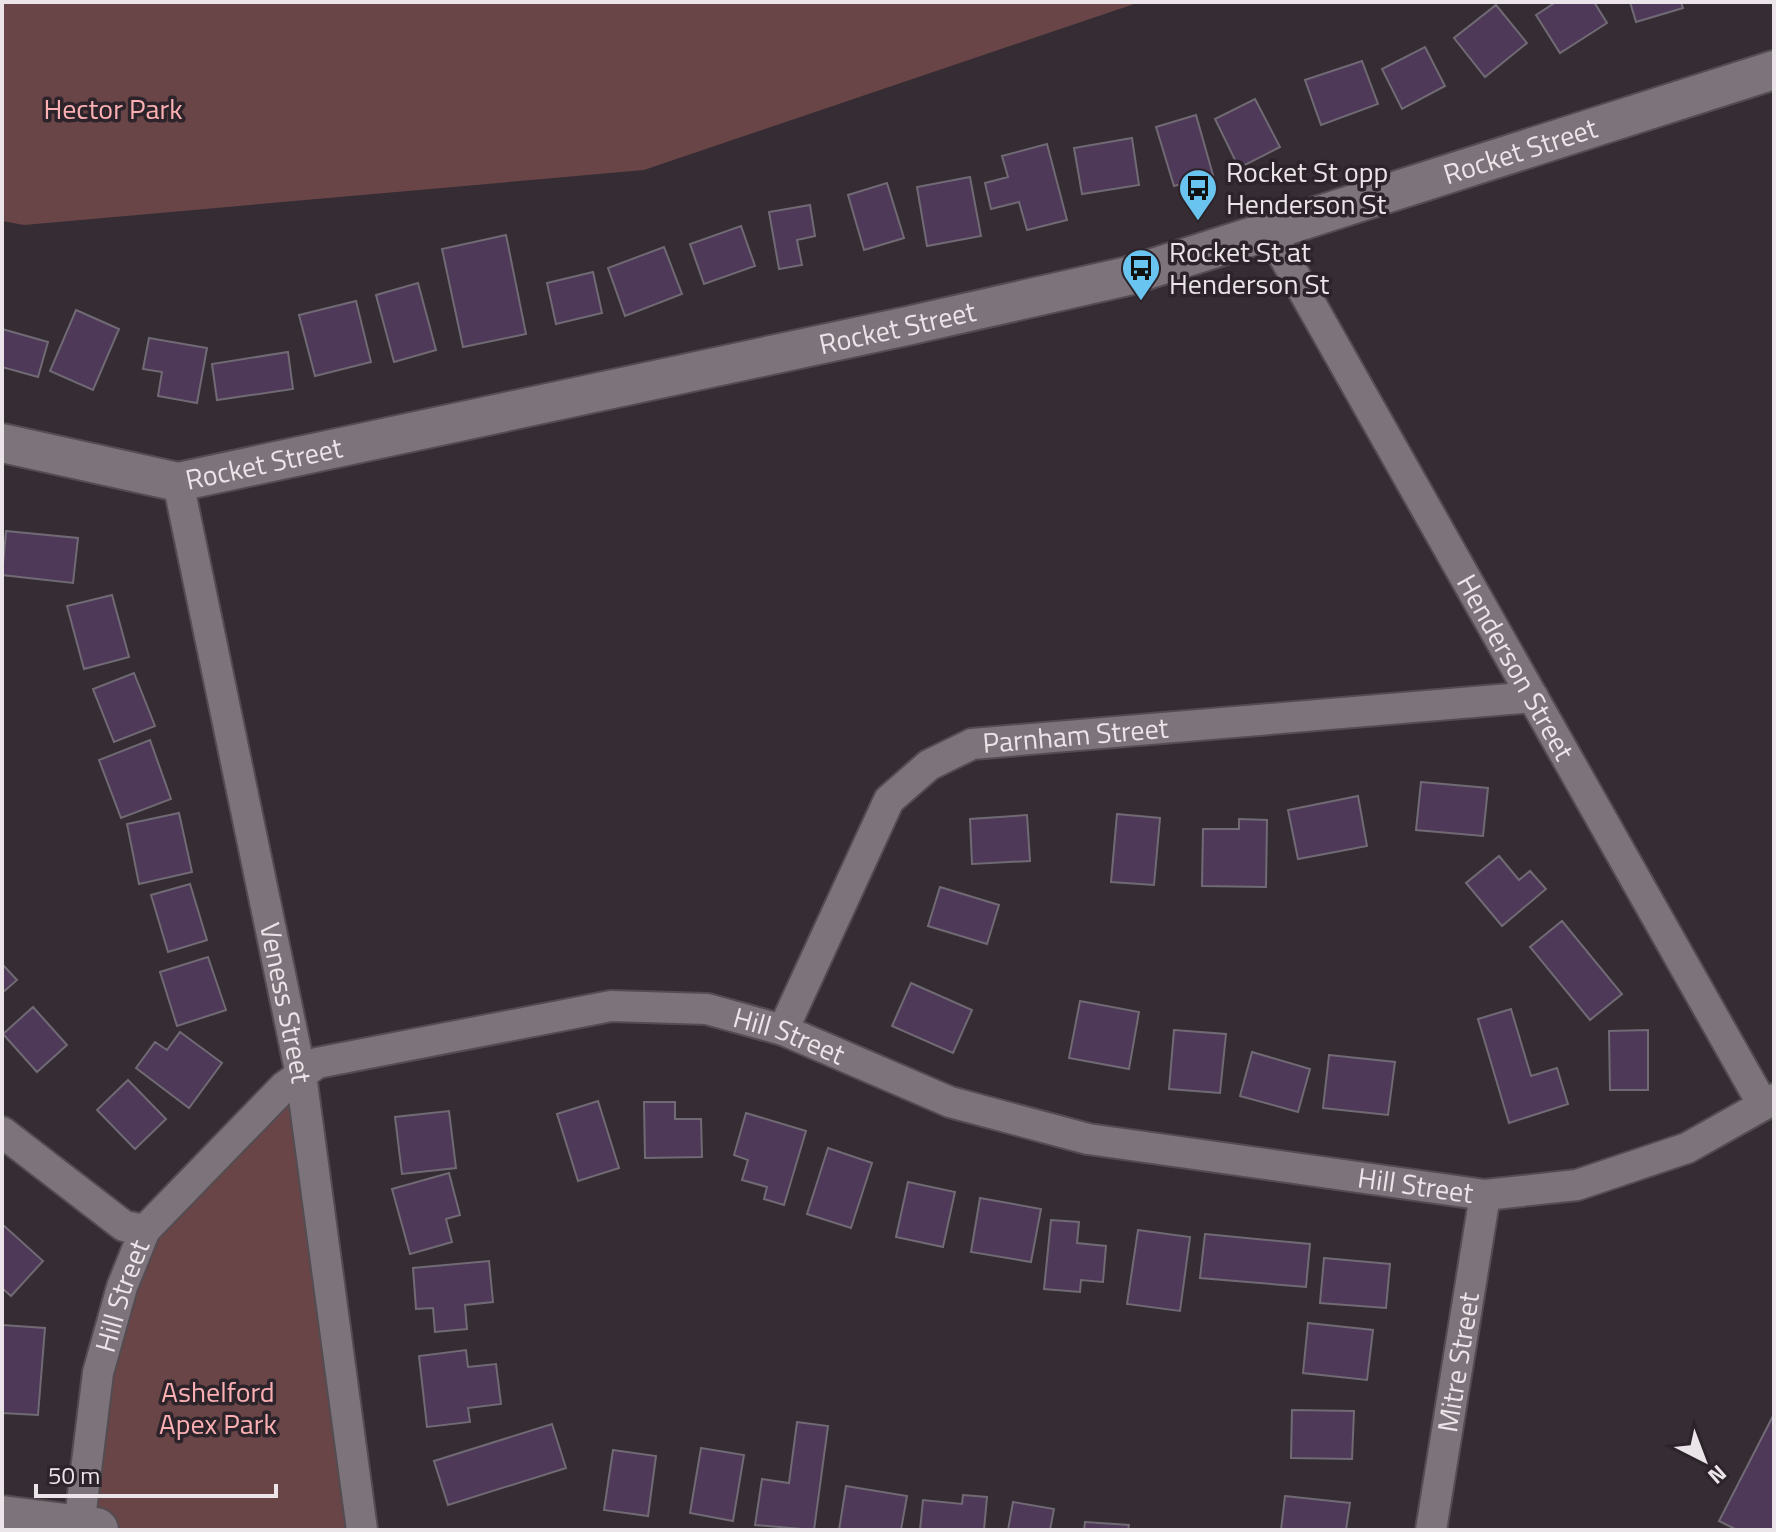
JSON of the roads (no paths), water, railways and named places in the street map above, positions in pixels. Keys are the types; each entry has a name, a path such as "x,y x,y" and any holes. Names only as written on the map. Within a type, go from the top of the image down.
{"main road":[{"path":"2,1518 88,1529"}],"street":[{"name":"Rocket Street","path":"2,443 178,482 1128,276 1774,70"},
{"name":"Henderson Street","path":"1269,230 1533,697 1768,1102"},
{"name":"Veness Street","path":"178,482 301,1075 362,1530"},
{"name":"Parnham Street","path":"783,1030 889,800 929,765 972,744 1533,697"},
{"name":"Hill Street","path":"88,1529 98,1373 122,1287 145,1230 284,1087 317,1063 611,1006 707,1009 783,1030 950,1102 1088,1139 1485,1195 1577,1185 1687,1148 1768,1102"},
{"path":"2,1132 124,1226 145,1230"},
{"name":"Mitre Street","path":"1431,1530 1485,1195"}],"place":[{"name":"Rocket St opp Henderson St","path":"1198,222"},
{"name":"Rocket St at Henderson St","path":"1141,302"}],"park label":[{"name":"Hector Park","path":"113,109"},
{"name":"Ashelford Apex Park","path":"218,1408"}]}
